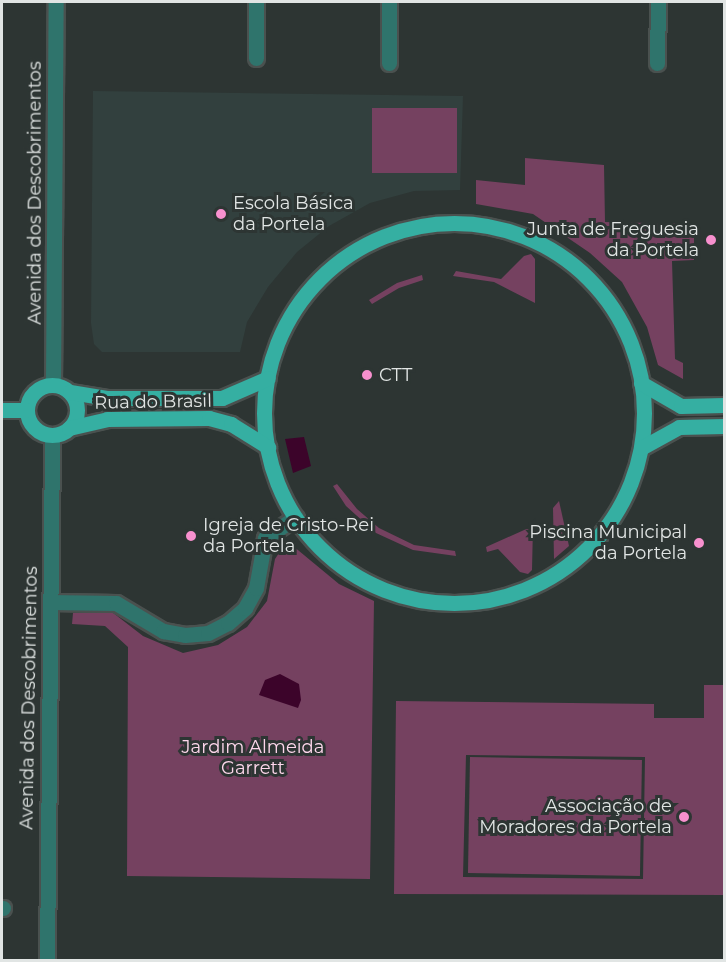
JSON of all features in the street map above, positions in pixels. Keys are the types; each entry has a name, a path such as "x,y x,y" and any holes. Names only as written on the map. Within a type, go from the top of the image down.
{"main road":[{"path":"456,223 523,236 581,272 623,327 641,383 644,415 641,448 621,504 595,541 541,583 498,599 429,602 385,591 327,555 296,517 276,479 268,447 265,412 268,378 287,323 330,270 389,235 456,223"},
{"name":"Rua do Brasil","path":"70,392 107,398 222,398 237,395 268,378"},
{"path":"641,383 681,406 724,405"},
{"path":"53,384 70,392 77,414 69,428 52,435 32,426 26,410 32,394 53,384"},
{"path":"2,410 26,410"},
{"name":"Rua do Brasil","path":"69,428 107,419 209,418 231,424 268,447"},
{"path":"641,448 679,427 724,426"}],"street":[{"name":"Avenida dos Descobrimentos","path":"53,384 56,2"},
{"path":"256,2 256,58"},
{"path":"388,63 389,2"},
{"path":"657,63 658,2"},
{"name":"Avenida dos Descobrimentos","path":"47,960 52,435"},
{"path":"50,602 116,603 163,631 185,635 208,633 228,623 245,608 258,579 265,538 296,517"}],"shaded area":[{"name":"Escola Básica da Portela","path":"93,91 463,96 460,190 414,191 370,203 329,226 297,252 268,287 247,322 240,352 102,352 94,344 91,323"},
{"path":"304,437 311,466 293,473 285,439"},
{"path":"280,674 299,684 301,700 298,708 259,695 265,680"}],"green space":[{"path":"372,108 457,108 457,173 372,173"},
{"path":"525,158 604,165 605,222 694,224 694,260 672,261 675,359 683,363 683,379 658,365 647,327 622,282 590,253 533,214 476,204 476,180 525,185"},
{"path":"531,254 535,259 535,303 494,282 453,276 456,271 501,279 524,256"},
{"path":"422,275 423,280 399,288 372,304 369,300 397,283"},
{"path":"337,484 357,509 379,528 414,545 455,551 456,556 413,550 376,533 346,506 333,486"},
{"path":"559,501 569,546 554,559 553,508"},
{"path":"533,526 532,570 528,574 520,572 498,549 487,552 486,547"},
{"name":"Jardim Almeida Garrett","path":"287,541 339,584 374,601 370,879 127,876 128,647 105,626 72,624 73,613 112,612 143,636 183,653 218,645 247,627 267,601 275,559"},
{"name":"Associação de Moradores da Portela","path":"704,685 724,685 724,895 394,894 396,701 654,704 654,718 704,718","holes":["466,755 645,757 643,879 463,877"]},
{"path":"470,757 642,760 640,876 468,873"}],"place":[{"name":"Escola Básica da Portela","path":"221,214"},
{"name":"Junta de Freguesia da Portela","path":"711,240"},
{"name":"CTT","path":"367,375"},
{"name":"Igreja de Cristo-Rei da Portela","path":"191,536"},
{"name":"Piscina Municipal da Portela","path":"699,543"},
{"name":"Associação de Moradores da Portela","path":"684,817"}]}
